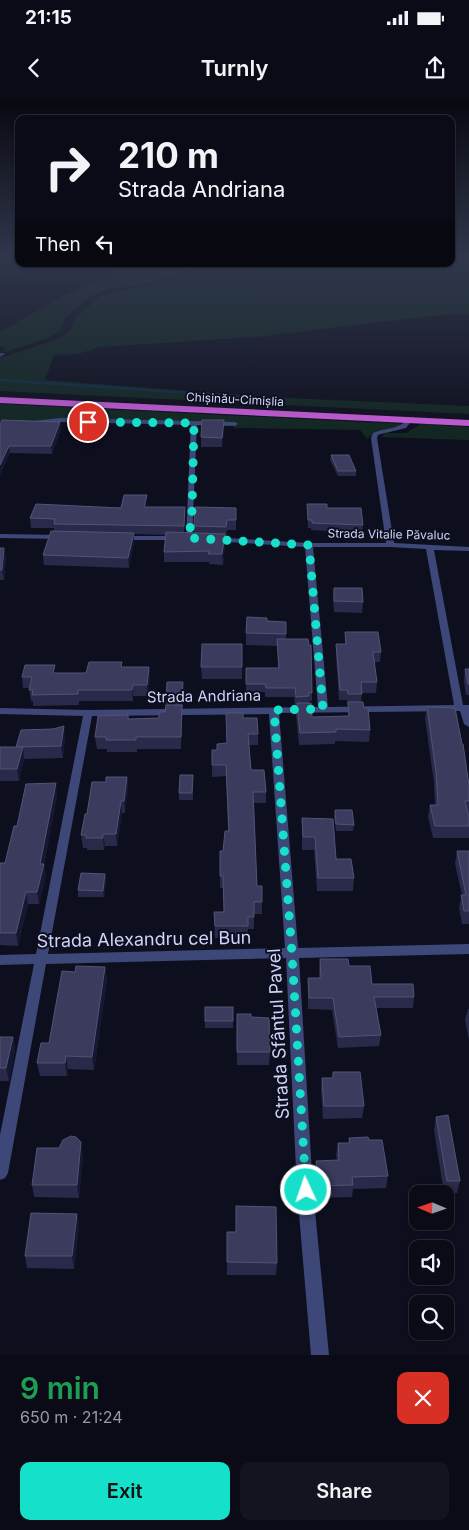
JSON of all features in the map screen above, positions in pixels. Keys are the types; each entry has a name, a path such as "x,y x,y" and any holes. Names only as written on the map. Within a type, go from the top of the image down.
{"highway":[{"name":"Chișinău-Cimișlia","path":"0,394 469,417"},
{"name":"Chișinău-Cimișlia","path":"0,400 469,423"}],"street":[{"path":"25,423 60,420 235,424"},
{"path":"390,545 374,438 375,434 381,431 402,428 410,420"},
{"path":"0,536 70,537"},
{"name":"Strada Vitalie Păvaluc","path":"109,538 189,538 309,545 390,545 469,549"},
{"name":"Strada Vitalie Păvaluc","path":"309,545 323,709"},
{"path":"430,547 469,724"},
{"name":"Strada Andriana","path":"0,711 88,713 464,708"},
{"name":"Strada Sfântul Pavel","path":"274,710 292,954 306,1190 320,1355"},
{"path":"0,1173 88,713"},
{"name":"Strada Alexandru cel Bun","path":"0,960 469,949"}],"lane":[{"path":"189,538 192,511 194,423"}],"green space":[{"path":"29,316 68,316 61,330 50,337 3,353 5,347 0,347 0,332"},
{"path":"79,316 438,316 257,337 100,347 78,354 54,355 45,380 265,397 469,406 469,414 0,391 0,358 58,339 70,331"},
{"path":"0,404 404,424 380,431 367,439 360,430 234,428 233,422 0,421"},
{"path":"421,424 469,427 469,440 381,437 386,433 406,433"}],"building":[{"path":"2,420 60,422 51,446 9,446 0,465 0,424"},
{"path":"202,420 224,420 222,438 201,437"},
{"path":"331,455 349,455 356,471 338,471"},
{"path":"124,495 147,495 144,507 185,507 184,526 54,524 55,519 30,518 36,504 121,508"},
{"path":"307,504 327,504 327,508 361,508 363,525 312,523 312,520 308,520"},
{"path":"195,507 236,508 236,520 227,520 226,527 194,526"},
{"path":"51,531 134,533 128,558 43,555"},
{"path":"166,532 225,534 222,554 208,554 209,551 164,552"},
{"path":"0,548 4,548 2,570 0,570"},
{"path":"334,588 362,588 363,602 334,601"},
{"path":"247,617 267,618 267,621 286,622 286,634 246,633"},
{"path":"345,632 378,632 381,652 373,652 377,682 361,682 362,694 348,694 347,690 340,690 336,644 346,644"},
{"path":"277,639 308,639 309,645 311,645 312,693 309,692 309,696 296,697 295,688 266,688 265,684 246,684 246,668 279,668"},
{"path":"202,644 242,644 242,667 201,667"},
{"path":"89,662 122,662 121,667 149,667 147,685 133,685 132,690 78,690 78,694 32,695 33,690 29,690 32,677 22,677 25,665 55,665 53,673 86,673"},
{"path":"465,669 469,669 469,684 468,684"},
{"path":"167,682 183,682 182,701 166,701"},
{"path":"348,702 363,702 364,708 368,708 370,730 336,729 336,732 300,733 297,703 311,703 312,717 349,716"},
{"path":"166,705 182,705 181,737 136,737 136,740 106,740 106,737 95,737 98,716 128,715 128,719 159,718 159,712 165,712"},
{"path":"427,707 455,708 469,785 469,801 465,801 469,826 435,826 430,805 438,805 436,772"},
{"path":"226,713 243,713 243,718 257,718 258,734 248,734 251,770 264,770 266,792 253,792 257,886 262,886 262,902 254,902 254,917 248,917 248,926 215,926 214,912 224,912 223,876 220,876 220,851 223,851 225,831 229,831 226,765 212,765 212,750 217,750 217,744 227,743"},
{"path":"64,726 61,746 16,747 21,730 53,729"},
{"path":"0,747 23,747 17,769 0,769"},
{"path":"180,775 193,775 192,793 179,793"},
{"path":"106,777 127,777 124,801 121,801 116,834 103,834 103,838 86,838 86,835 81,835 85,814 87,814 92,782 106,782"},
{"path":"56,783 40,864 44,864 37,892 26,892 16,933 0,933 0,863 5,863 14,826 17,826 26,784"},
{"path":"335,810 352,810 354,825 336,824"},
{"path":"302,818 333,819 336,859 351,859 354,878 318,878 315,837 303,837"},
{"path":"457,851 469,851 469,911 464,911 461,895 466,895"},
{"path":"81,873 105,874 103,891 78,890"},
{"path":"320,959 348,959 349,966 370,966 372,984 413,984 414,997 374,997 381,1035 339,1037 333,998 309,998 308,978 321,978"},
{"path":"76,966 105,967 92,1057 66,1056 65,1063 37,1063 41,1043 49,1043 62,971 75,972"},
{"path":"205,1007 233,1007 233,1021 205,1021"},
{"path":"237,1014 251,1014 251,1017 269,1018 270,1052 237,1052"},
{"path":"0,1037 13,1037 6,1068 0,1068"},
{"path":"333,1072 360,1072 364,1106 324,1106 322,1078 333,1078"},
{"path":"448,1115 460,1181 447,1181 436,1117"},
{"path":"71,1136 76,1137 81,1142 77,1185 32,1185 37,1148 59,1148 63,1140"},
{"path":"368,1137 369,1140 382,1140 388,1176 352,1177 353,1185 319,1186 316,1161 339,1160 338,1143 350,1143 349,1138"},
{"path":"236,1206 276,1207 277,1263 227,1262 227,1232 236,1232"},
{"path":"31,1213 77,1214 72,1256 25,1256"}],"waterway":[{"path":"0,380 236,396"}],"route":[{"path":"88,422 194,423 192,511 189,538 309,545 323,709 274,710 292,954 306,1190"}]}
